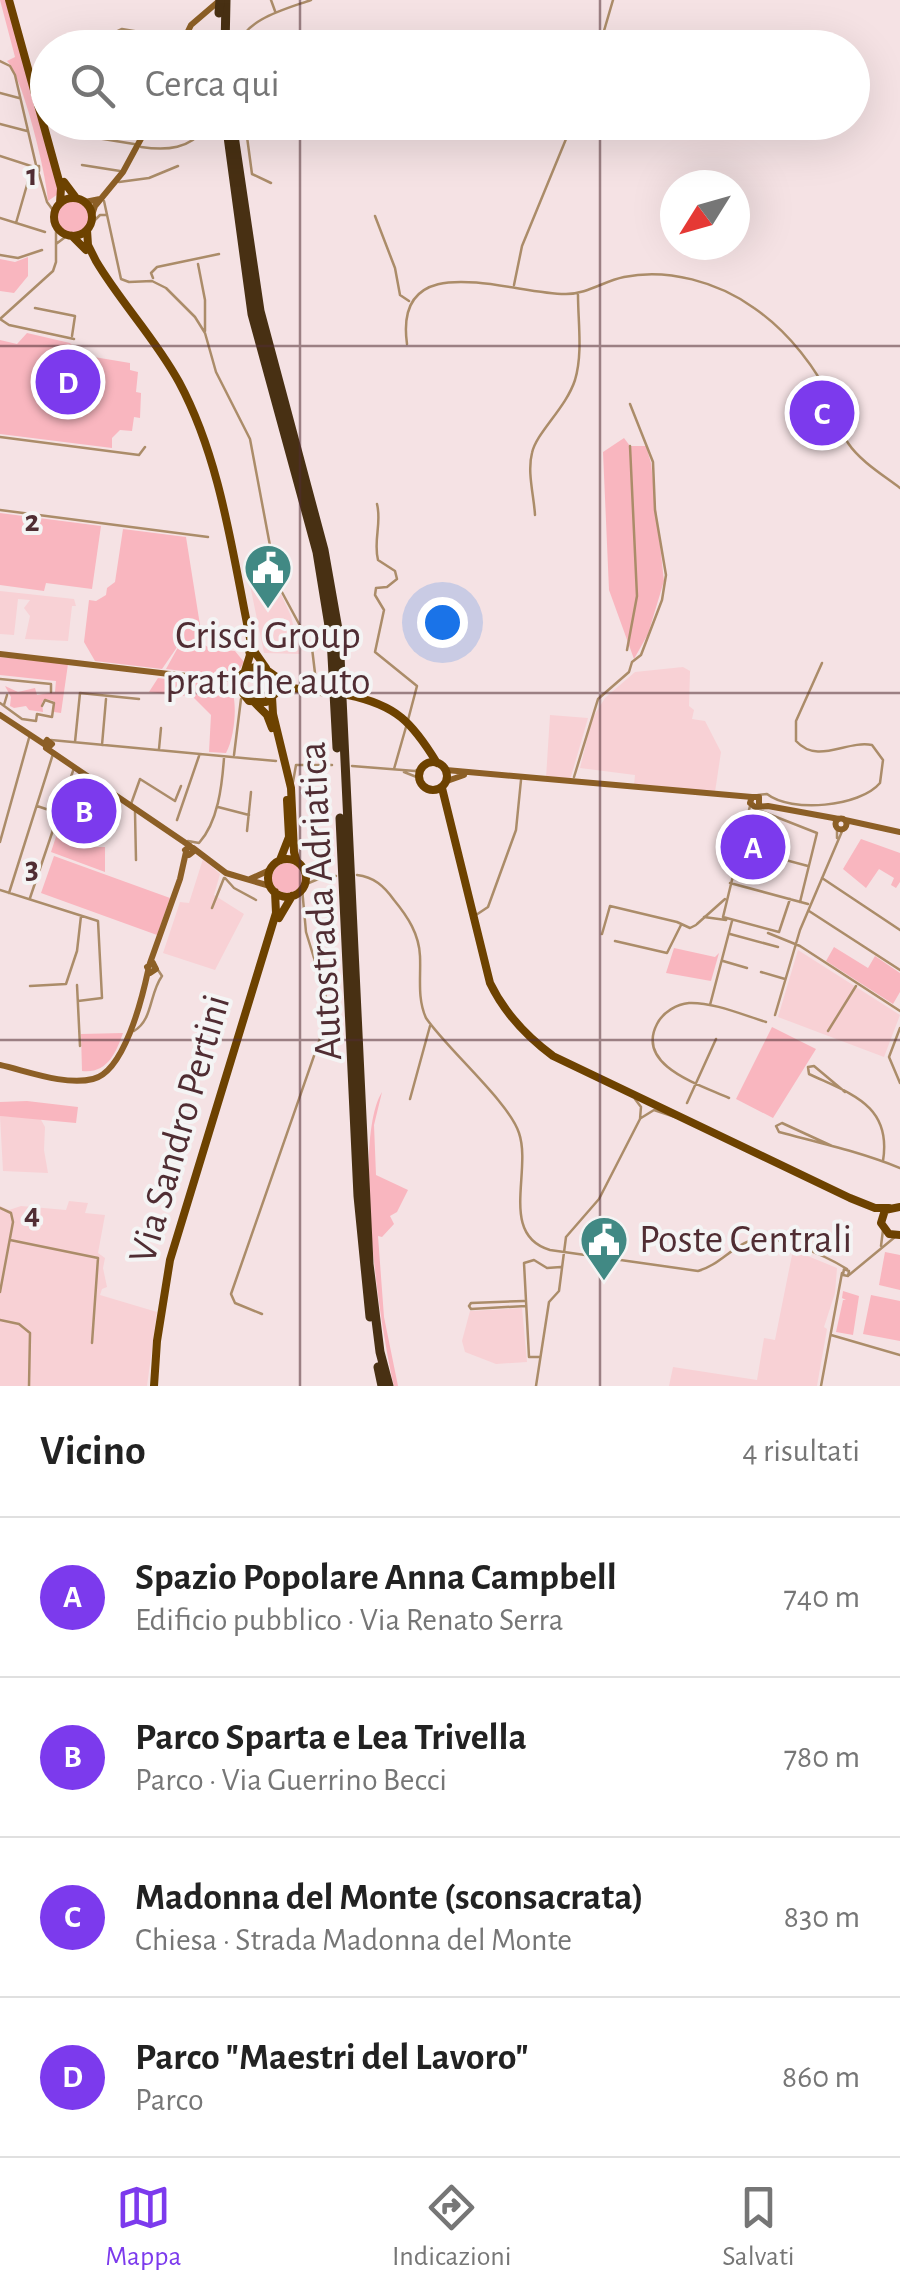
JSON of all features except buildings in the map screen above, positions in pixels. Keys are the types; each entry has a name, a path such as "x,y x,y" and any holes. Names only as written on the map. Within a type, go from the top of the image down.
{"highway":[{"path":"222,0 222,30"},
{"name":"Autostrada Adriatica","path":"231,140 252,314 317,552 331,638 363,1266 385,1386"}],"main road":[{"path":"11,0 30,67"},
{"path":"11,0 30,71"},
{"path":"48,140 61,188 56,224 84,247 158,352 195,424 212,476 249,648 242,692 267,715 286,784 289,837 280,860 270,870"},
{"path":"50,140 66,187 80,200 90,223 88,245 96,261 166,360 198,423 210,454 252,648 276,680 292,688 328,693"},
{"path":"60,203 80,200"},
{"path":"70,235 90,223"},
{"path":"244,672 256,666 266,668"},
{"name":"Via Sandro Pertini","path":"156,1386 174,1262 280,916 298,891 300,866 294,852 291,788 272,714 276,680"},
{"path":"255,703 292,688"},
{"path":"348,695 381,704 408,720 446,770 440,786 490,983 530,1039 553,1056 850,1198 875,1208 896,1205"},
{"path":"421,738 424,786 440,786"},
{"path":"423,770 437,763"},
{"path":"280,860 300,866"},
{"name":"Via Sandro Pertini","path":"156,1386 157,1341 170,1260 276,913 270,870"},
{"path":"272,889 298,891"},
{"path":"850,1198 898,1236"},
{"path":"882,1226 883,1214 896,1205"}],"street":[{"path":"189,30 196,18 222,0"},
{"path":"270,0 275,12"},
{"path":"248,30 275,12 311,0"},
{"path":"604,30 613,0"},
{"path":"0,61 13,71 30,137"},
{"path":"0,93 20,98"},
{"path":"0,124 29,132"},
{"path":"31,140 46,200 55,213"},
{"path":"105,140 173,150 192,140"},
{"path":"90,223 142,140"},
{"path":"247,140 252,174 271,183"},
{"path":"514,286 522,246 566,140"},
{"path":"0,156 36,168"},
{"path":"82,165 124,172"},
{"path":"117,182 149,178 178,166"},
{"path":"16,223 36,168"},
{"path":"80,200 103,198"},
{"path":"103,198 120,279 152,281 173,294 205,332 216,372 250,440 278,584 312,648 317,691"},
{"path":"90,223 102,214 107,216"},
{"path":"375,216 395,268 400,295 410,301"},
{"path":"0,218 46,232"},
{"path":"35,308 76,316 73,338 8,325 0,319 51,274 56,262 56,224"},
{"path":"55,245 70,235"},
{"path":"0,255 18,258 42,250"},
{"path":"152,281 151,272 157,268 219,254"},
{"path":"198,264 205,332"},
{"path":"407,344 405,315 410,301 429,287 446,282 514,286 562,294 578,293 628,276 656,274 709,284 752,306 784,332 833,403 852,448 900,488"},
{"path":"535,516 531,456 568,400 574,384 578,293"},
{"path":"201,324 206,316"},
{"path":"570,783 578,770 594,707 604,691 629,672 632,662 641,655 666,584 653,462 630,404"},
{"path":"0,437 140,454 145,449"},
{"path":"628,650 637,596 630,446"},
{"path":"376,504 381,521 375,546 378,560 395,571 397,579 376,588 374,595 384,610 376,652 418,686 396,769"},
{"path":"0,510 208,537"},
{"path":"0,654 220,680 242,692 234,757"},
{"path":"446,770 757,801 825,805 863,796 880,783 883,760 872,745 819,752 803,748 796,741 796,721 822,663"},
{"path":"220,680 244,672"},
{"path":"0,679 51,684 51,692"},
{"path":"27,689 28,681"},
{"path":"75,743 80,693 139,699"},
{"path":"3,710 6,694"},
{"path":"102,747 106,696"},
{"path":"3,710 36,722 37,714 52,717 54,703 44,700 42,706"},
{"path":"238,712 255,703"},
{"path":"3,710 30,736 50,744 74,768 190,851 202,855 234,888 256,900"},
{"path":"159,751 161,728"},
{"path":"0,842 30,736"},
{"path":"50,744 276,761"},
{"path":"10,893 50,744"},
{"path":"177,820 200,754"},
{"path":"174,836 196,844 206,836 216,806 224,757"},
{"path":"291,788 294,767 332,765"},
{"path":"352,766 423,770"},
{"path":"30,899 74,768"},
{"path":"396,769 423,770"},
{"path":"440,786 467,775"},
{"path":"136,860 133,807 140,779 175,801 181,786"},
{"path":"473,917 488,907 516,830 521,779"},
{"path":"247,830 252,792"},
{"path":"726,920 722,914 726,898 748,816 757,801"},
{"path":"748,816 757,801"},
{"path":"757,801 839,823 856,821 900,832"},
{"path":"757,801 818,835 800,902"},
{"path":"36,806 59,813"},
{"path":"216,806 251,815"},
{"path":"775,1015 809,907 837,840 839,823"},
{"path":"740,848 810,867"},
{"path":"126,1040 144,1025 154,955 190,851"},
{"path":"300,866 323,877"},
{"path":"249,879 270,870"},
{"path":"357,874 381,885 413,926 420,956 420,999 430,1024 518,1131 522,1221 527,1237 539,1247 698,1270 755,1239 774,1240 811,1251 836,1263 846,1273"},
{"path":"225,875 249,879 272,889"},
{"path":"212,908 225,875"},
{"path":"298,891 323,877 336,876"},
{"path":"821,878 900,930"},
{"path":"730,883 800,902 900,970"},
{"path":"0,890 95,919 100,924 103,994 99,1000 78,1000"},
{"path":"262,1314 235,1303 231,1294 330,1010 306,930 306,904 298,891"},
{"path":"298,891 306,904"},
{"path":"602,934 610,906 690,928 726,898"},
{"path":"702,917 774,933 782,929 790,899"},
{"path":"30,986 66,984 78,951 82,915"},
{"path":"710,1006 732,921"},
{"path":"615,940 668,954 682,923"},
{"path":"760,929 796,944 900,1011"},
{"path":"729,934 778,947"},
{"path":"722,961 747,968"},
{"path":"0,1063 72,1079 89,1080 105,1074 126,1040 154,970"},
{"path":"762,972 786,979"},
{"path":"77,984 80,1046"},
{"path":"828,1031 858,984"},
{"path":"729,1098 664,1064 653,1038 660,1018 689,1003 766,1022"},
{"path":"136,1013 137,1021 144,1025"},
{"path":"410,1099 430,1024"},
{"path":"900,1028 889,1057 900,1081"},
{"path":"687,1103 716,1039"},
{"path":"845,1092 814,1066 808,1067 809,1074 845,1092 865,1102 879,1120 884,1137 883,1161"},
{"path":"609,1082 638,1102 640,1120"},
{"path":"536,1386 549,1302 559,1291 566,1237 599,1199 640,1120 654,1110 683,1118"},
{"path":"832,1146 782,1123 776,1126 779,1132 900,1168"},
{"path":"0,1208 13,1217 0,1288"},
{"path":"879,1250 882,1226"},
{"path":"821,1386 840,1286 846,1273 861,1267 898,1236"},
{"path":"10,1240 98,1258 92,1343"},
{"path":"811,1251 813,1244"},
{"path":"540,1357 529,1358 526,1261 534,1260 547,1268 562,1267"},
{"path":"471,1303 526,1303 472,1309 469,1306 471,1303"},
{"path":"0,1320 19,1324 30,1333 29,1386"},
{"path":"830,1335 900,1355"}],"shaded area":[{"path":"0,0 6,0 30,84 30,117 7,61 15,57"},
{"path":"36,140 46,140 59,186 58,194 48,201 47,189"},
{"path":"73,201 84,206 89,217 84,228 73,233 62,228 57,217 62,206"},
{"path":"28,257 28,276 14,293 0,291 0,259 15,262"},
{"path":"27,333 70,343 82,355 130,363 130,370 138,372 136,392 141,393 140,418 134,417 132,431 120,430 112,438 112,448 0,434 0,340 17,344"},
{"path":"624,438 630,446 646,446 651,463 664,581 648,634 634,659 609,590 603,452"},
{"path":"0,513 101,526 92,589 46,583 44,591 0,585"},
{"path":"123,529 186,537 203,644 211,649 235,651 244,662 238,672 223,676 166,669 182,640 162,669 95,661 84,642 89,600 106,595 107,588 115,582"},
{"path":"274,579 291,616 300,654 264,653 250,585"},
{"path":"0,591 74,599 68,641 25,639 30,616 24,608 30,600 18,599 14,635 0,634"},
{"path":"0,657 68,664 61,713 54,712 54,701 46,699 42,702 43,712 10,706 11,697 5,686 18,692 35,688 37,695 55,692 56,681 0,675"},
{"path":"683,667 690,671 692,719 705,721 721,752 715,792 634,785 635,775 580,768 592,719 605,698 635,672"},
{"path":"158,678 221,686 233,694 234,724 226,753 209,752 211,715 193,697 149,692"},
{"path":"550,715 588,718 570,780 546,778"},
{"path":"76,775 103,793 105,829 93,830 95,847 105,847 105,872 51,852"},
{"path":"861,839 900,853 900,882 896,888 891,885 894,878 879,869 866,888 843,869"},
{"path":"54,856 170,898 157,935 41,893"},
{"path":"203,859 220,874 214,895 244,914 215,970 163,953 180,902 189,903"},
{"path":"287,863 298,867 302,878 298,889 287,893 276,889 272,878 276,867"},
{"path":"834,947 868,968 875,956 900,973 900,992 893,1004 826,961"},
{"path":"674,948 715,957 719,953 711,981 666,973"},
{"path":"798,950 900,1015 884,1057 778,1017"},
{"path":"772,1027 816,1049 773,1118 736,1099"},
{"path":"123,1033 114,1055 104,1066 82,1071 81,1034"},
{"path":"382,1092 374,1125 376,1175 408,1190 397,1212 390,1216 394,1224 382,1237 378,1236 384,1317 398,1386 394,1386 382,1322 369,1191 373,1116"},
{"path":"0,1102 78,1107 76,1123 0,1116"},
{"path":"0,1116 40,1118 45,1127 48,1173 3,1171"},
{"path":"69,1201 88,1203 85,1213 105,1215 98,1253 105,1258 107,1287 100,1295 157,1312 147,1386 0,1386 0,1206 9,1210 21,1206 66,1210"},
{"path":"793,1250 837,1268 817,1386 669,1386 673,1367 757,1380 764,1338 775,1340"},
{"path":"885,1252 900,1255 900,1290 879,1285"},
{"path":"843,1291 859,1296 853,1335 836,1332 846,1300 842,1298"},
{"path":"871,1295 900,1301 900,1341 863,1334"},
{"path":"522,1308 527,1362 496,1364 465,1352 462,1341 470,1311"}],"place":[{"name":"Parco \"Maestri del Lavoro\"","path":"68,382"},
{"name":"Madonna del Monte (sconsacrata)","path":"822,413"},
{"name":"Crisci Group pratiche auto","path":"268,610"},
{"name":"Parco Sparta e Lea Trivella","path":"84,811"},
{"name":"Spazio Popolare Anna Campbell","path":"753,847"},
{"name":"Poste Centrali","path":"604,1282"}]}
